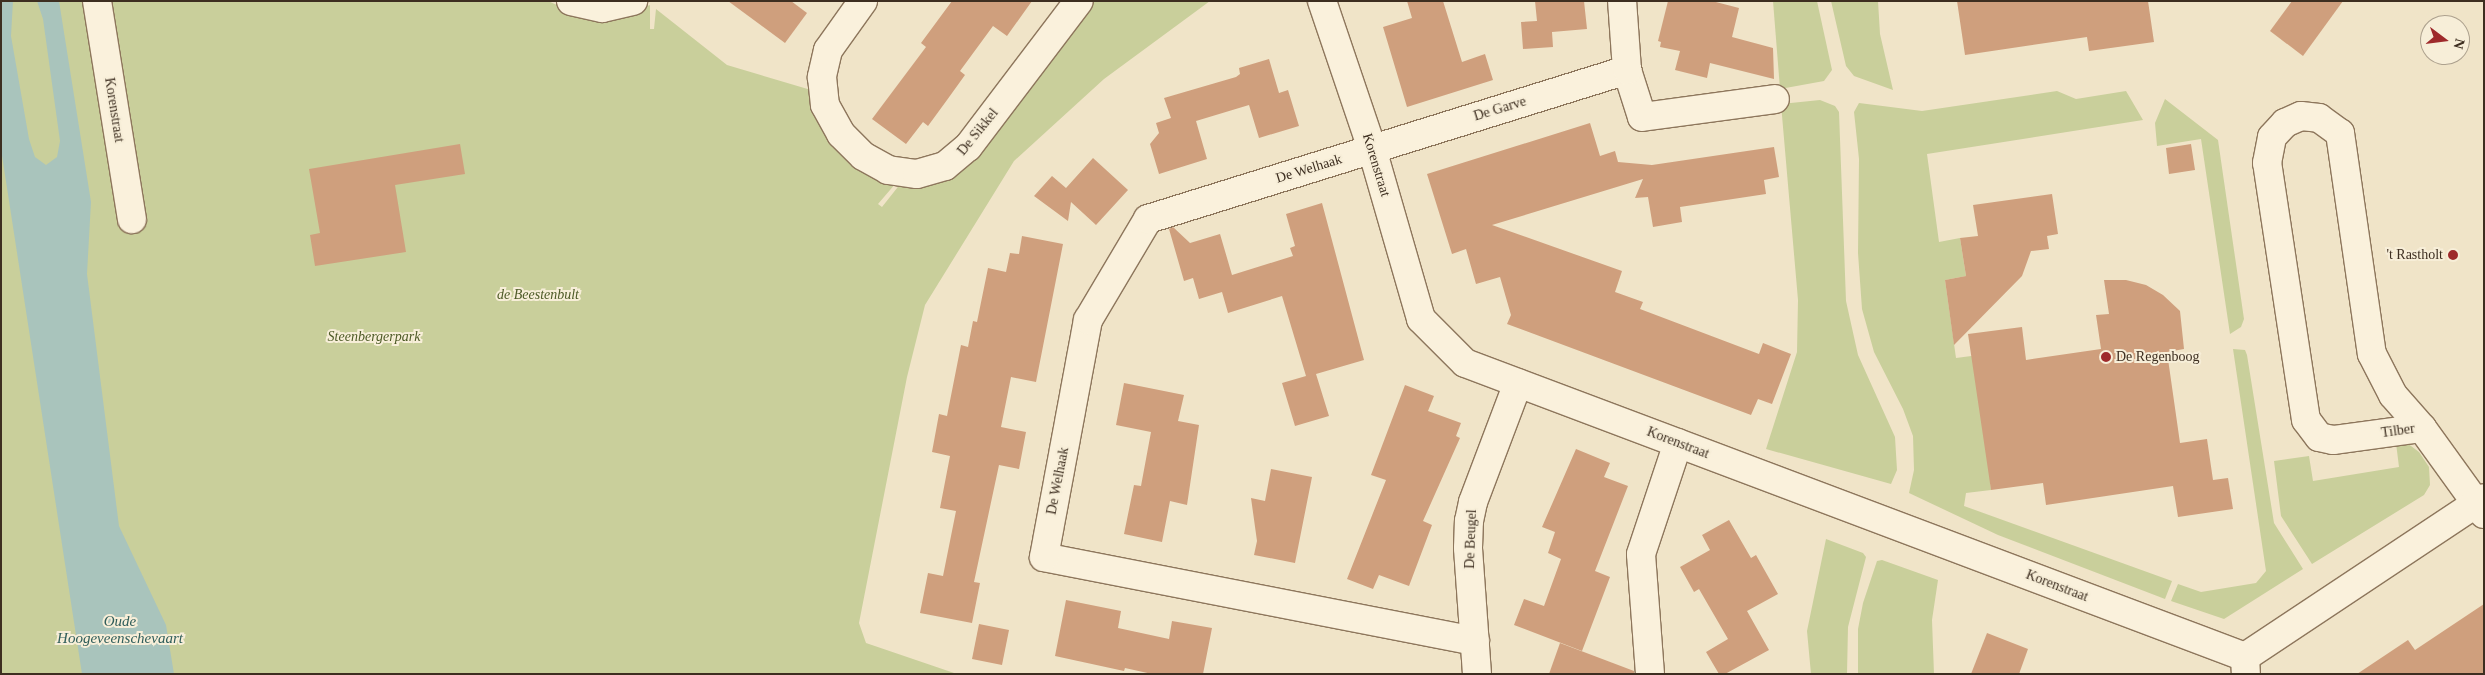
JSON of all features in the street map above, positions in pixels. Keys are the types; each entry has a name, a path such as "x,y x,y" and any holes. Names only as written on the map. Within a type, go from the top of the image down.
{"street":[{"name":"Korenstraat","path":"96,1 132,219"},
{"path":"571,1 602,8 633,1"},
{"name":"De Sikkel","path":"863,1 828,50 822,77 825,105 840,134 863,156 888,170 917,174 945,166 968,147 1079,1"},
{"name":"Korenstraat","path":"1322,1 1372,149 1421,319 1465,363 1678,443 2245,666"},
{"path":"1622,1 1627,70 1642,117 1775,99"},
{"name":"De Garve","path":"1372,149 1627,70"},
{"name":"Tilber","path":"2422,428 2333,440 2319,437 2306,420 2268,163 2272,137 2285,123 2301,116 2319,118 2340,133 2372,354 2393,396 2422,428 2481,505"},
{"name":"De Welhaak","path":"1372,149 1148,219 1088,320 1044,557 1475,642"},
{"name":"De Beugel","path":"1477,674 1468,548 1469,522 1473,502 1518,383"},
{"path":"1650,674 1641,554 1678,443"},
{"path":"2245,666 2481,505"}],"green space":[{"name":"Steenbergerpark","path":"1,1 548,1 579,15 624,15 650,5 650,29 654,29 656,9 727,65 811,90 896,183 878,204 882,207 901,183 919,183 1090,1 1210,1 1104,79 1014,161 925,305 907,377 859,623 866,643 957,674 1,674"},
{"path":"1773,1 1817,1 1832,70 1824,81 1780,89"},
{"path":"1831,1 1878,1 1880,34 1893,90 1854,76 1846,66"},
{"path":"2057,91 2076,99 2126,91 2143,120 1927,154 1939,242 1960,238 1966,276 1945,280 1956,358 1979,355 1991,490 1966,493 1964,506 2172,581 2165,599 1998,535 1909,493 1914,470 1913,436 1903,409 1874,352 1862,309 1858,253 1859,159 1854,112 1859,103 1922,111"},
{"path":"2165,99 2218,140 2244,319 2241,327 2230,334 2201,139 2157,146 2155,123"},
{"path":"1820,100 1835,106 1839,112 1846,301 1858,355 1895,437 1897,470 1891,484 1766,449 1797,352 1798,300 1781,104"},
{"path":"2233,349 2245,350 2247,355 2274,523 2303,569 2224,619 2171,601 2178,584 2201,592 2256,583 2266,571"},
{"path":"2396,443 2407,443 2419,452 2429,467 2430,485 2424,495 2312,564 2281,516 2274,461 2309,456 2313,481 2399,467"},
{"path":"1826,539 1863,553 1866,557 1848,627 1847,674 1811,674 1807,631"},
{"path":"1882,560 1938,580 1932,620 1934,674 1858,674 1858,629 1863,603 1877,561"}],"water":[{"name":"Oude Hoogeveenschevaart","path":"1,1 13,1 11,36 29,139 35,157 46,165 57,157 60,141 43,19 37,1 59,1 91,202 87,274 119,526 166,625 174,674 82,674 1,149"}],"building":[{"path":"728,1 791,1 807,13 785,43"},
{"path":"952,1 1032,1 1007,36 993,26 960,71 965,75 928,126 923,122 906,144 872,119 926,47 921,43"},
{"path":"1407,1 1443,1 1462,62 1485,54 1493,80 1407,107 1383,27 1412,18"},
{"path":"1535,1 1584,1 1587,29 1552,32 1553,47 1523,49 1521,22 1537,21"},
{"path":"1668,1 1712,1 1739,8 1732,37 1773,48 1774,79 1710,63 1707,78 1675,70 1680,51 1660,47 1661,42 1658,41"},
{"path":"1957,1 2148,1 2154,42 2089,51 2087,37 1965,55"},
{"path":"2292,1 2343,1 2303,56 2270,31"},
{"path":"1269,59 1279,93 1288,90 1299,126 1259,138 1249,105 1196,121 1207,159 1159,174 1150,144 1159,133 1156,123 1171,118 1164,98 1236,77 1240,74 1239,68"},
{"path":"1590,123 1600,156 1615,151 1618,162 1652,165 1774,147 1779,177 1764,180 1766,194 1680,207 1682,222 1653,227 1648,197 1635,198 1643,179 1492,225 1622,271 1615,292 1643,302 1640,309 1759,354 1763,343 1791,354 1772,404 1758,399 1751,415 1507,324 1511,315 1500,277 1476,284 1466,249 1452,254 1427,174"},
{"path":"460,144 465,174 395,185 406,252 315,266 310,235 320,233 309,169"},
{"path":"2191,144 2195,170 2169,174 2166,148"},
{"path":"1093,158 1128,190 1096,225 1071,202 1068,221 1034,196 1052,176 1066,188"},
{"path":"2052,194 2058,234 2047,236 2049,249 2031,251 2022,276 1954,345 1945,280 1966,276 1960,238 1978,236 1973,205"},
{"path":"1322,203 1364,360 1316,374 1329,416 1295,426 1282,383 1306,376 1282,296 1228,313 1222,292 1199,299 1193,278 1184,281 1169,229 1173,227 1190,243 1220,234 1232,275 1293,256 1290,248 1295,246 1286,214"},
{"path":"1022,236 1063,244 1036,382 1011,377 1001,427 1026,432 1019,469 999,465 974,582 980,583 972,623 920,613 928,573 943,576 956,511 940,508 950,456 932,452 939,414 947,416 961,345 968,347 973,321 977,322 988,268 1006,272 1010,253 1019,254"},
{"path":"2104,280 2126,280 2146,285 2163,295 2180,311 2184,349 2167,352 2180,443 2207,439 2213,480 2228,478 2233,509 2178,517 2173,486 2046,505 2043,483 1991,490 1968,334 2022,327 2026,360 2101,349 2096,315 2109,314"},
{"path":"1124,383 1184,395 1178,421 1199,425 1187,505 1170,501 1162,542 1124,534 1134,485 1141,486 1151,432 1116,425"},
{"path":"1405,385 1434,396 1428,411 1461,423 1456,436 1460,438 1423,521 1432,525 1409,586 1379,575 1373,589 1347,579 1386,480 1371,475"},
{"path":"1576,449 1610,463 1604,477 1628,486 1595,571 1610,577 1582,651 1514,625 1524,599 1544,606 1561,559 1548,553 1555,532 1542,527"},
{"path":"1271,469 1312,477 1295,563 1254,555 1257,541 1251,498 1265,501"},
{"path":"1729,520 1751,558 1756,555 1778,594 1747,611 1769,650 1725,674 1719,674 1706,652 1728,639 1699,589 1694,592 1680,567 1710,550 1702,535"},
{"path":"1066,600 1121,611 1118,628 1169,639 1172,621 1212,628 1203,674 1152,674 1125,668 1124,671 1055,656"},
{"path":"2484,604 2484,674 2357,674 2408,640 2415,650"},
{"path":"979,624 1009,630 1002,665 972,659"},
{"path":"1987,633 2028,649 2019,674 1971,674"},
{"path":"1560,643 1634,671 1634,674 1549,674"}],"place":[{"name":"'t Rastholt","path":"2453,255"},
{"name":"De Regenboog","path":"2106,357"}],"park label":[{"name":"de Beestenbult","path":"538,295"}]}
